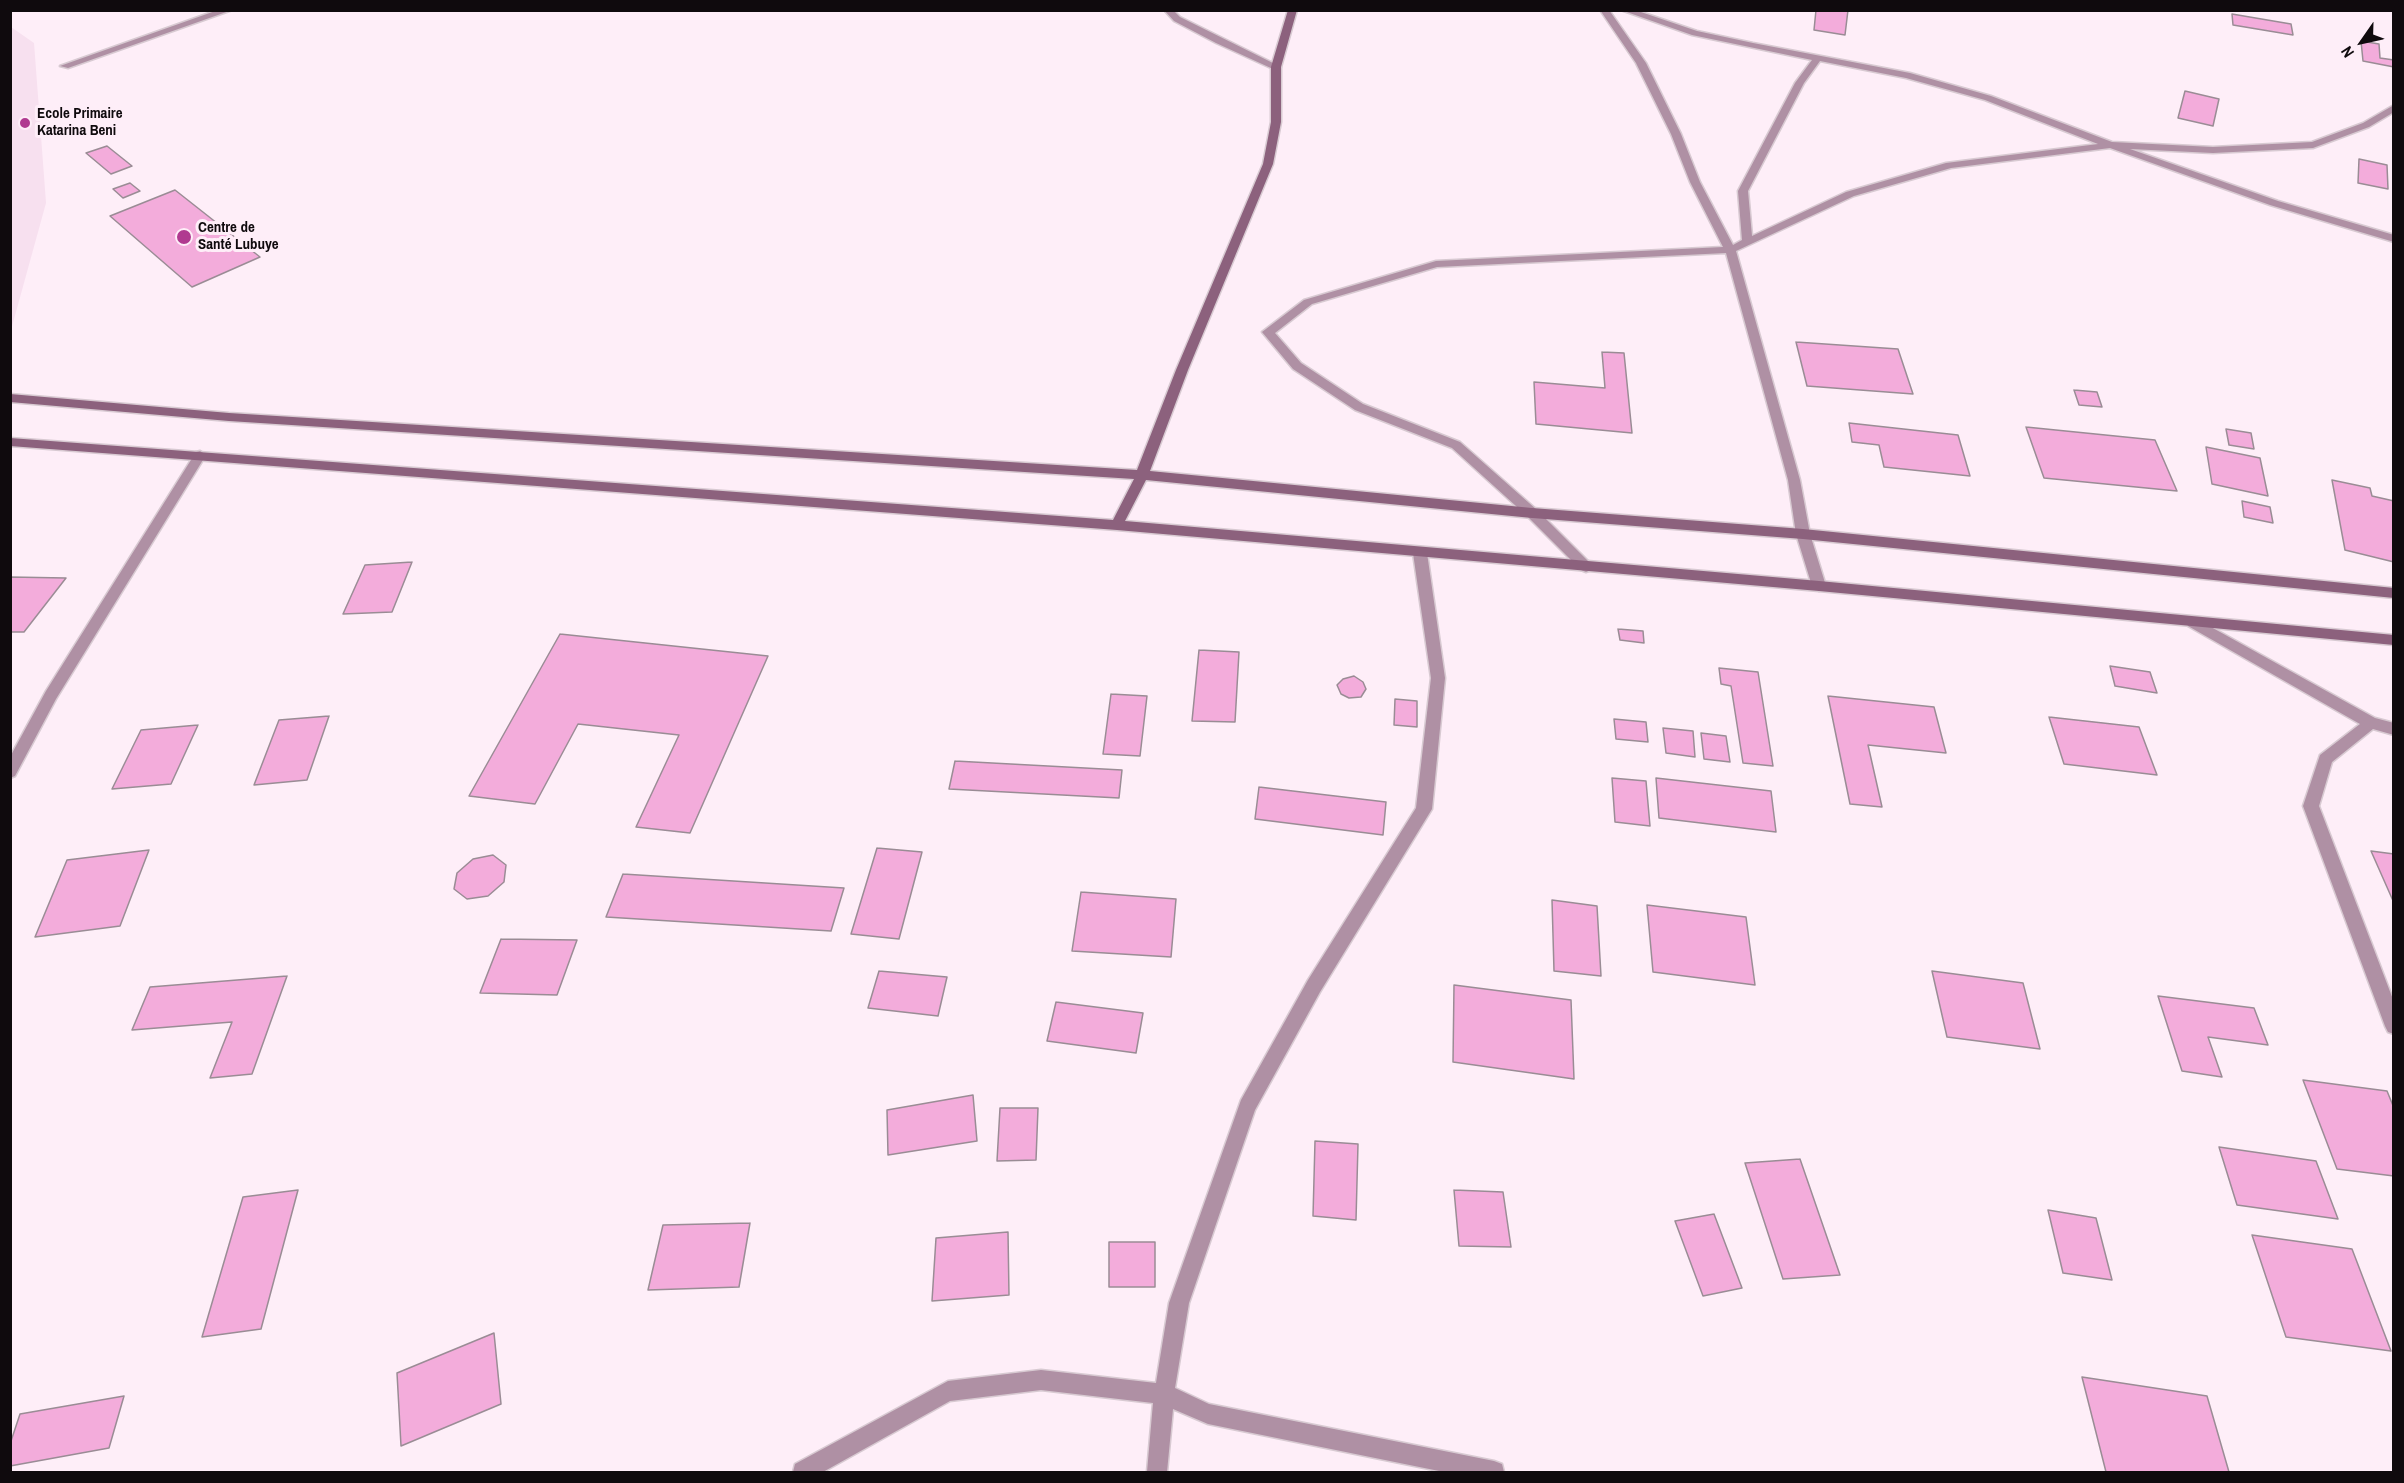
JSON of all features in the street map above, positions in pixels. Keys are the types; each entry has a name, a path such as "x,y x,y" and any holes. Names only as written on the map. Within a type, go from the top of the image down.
{"street":[{"path":"65,66 228,10"},
{"path":"1168,10 1177,18 1219,41 1276,67"},
{"path":"1117,525 1142,475 1182,370 1268,164 1276,122 1276,67 1293,10"},
{"path":"1604,10 1641,63 1676,134 1695,182 1730,250 1791,469 1803,534 1819,586"},
{"path":"1625,10 1695,33 1907,75 1988,98 2274,203 2394,239"},
{"path":"1747,240 1743,191 1800,83 1819,57"},
{"path":"1586,567 1532,513 1456,445 1359,407 1298,366 1268,332 1308,302 1436,264 1730,250 1747,240 1850,194 1950,165 2111,145 2213,150 2313,145 2366,125 2394,108"},
{"path":"10,398 229,417 1142,475 1532,513 1803,534 2394,593"},
{"path":"10,442 1117,525 1819,586 2394,640"},
{"path":"10,772 51,695 201,455"},
{"path":"1157,1473 1164,1394 1179,1303 1246,1106 1314,986 1424,809 1438,678 1420,553"},
{"path":"2193,622 2371,723 2394,729"},
{"path":"2371,723 2325,759 2311,806 2394,1026"},
{"path":"803,1473 948,1391 1041,1380 1164,1394 1208,1414 1494,1473"}],"shaded area":[{"name":"Ecole Primaire Katarina Beni","path":"11,27 34,43 46,203 11,330"}],"building":[{"path":"1816,10 1848,10 1845,35 1814,30"},
{"path":"2232,14 2291,24 2293,35 2233,25"},
{"path":"2361,41 2379,44 2380,58 2394,60 2394,67 2363,61"},
{"path":"2185,91 2219,99 2213,126 2178,118"},
{"path":"107,146 132,166 111,174 86,153"},
{"path":"2359,159 2387,165 2388,189 2358,183"},
{"path":"130,183 140,191 123,198 113,189"},
{"name":"Centre de Santé Lubuye","path":"175,190 260,257 192,287 110,216"},
{"path":"1796,342 1898,349 1913,394 1807,386"},
{"path":"1602,352 1624,353 1632,433 1536,424 1534,382 1605,388"},
{"path":"2074,390 2097,392 2102,407 2079,405"},
{"path":"1849,423 1958,435 1970,476 1884,467 1879,445 1852,442"},
{"path":"2026,427 2155,440 2177,491 2044,478"},
{"path":"2226,429 2251,433 2254,449 2229,445"},
{"path":"2206,447 2260,458 2268,496 2212,484"},
{"path":"2332,480 2370,488 2372,496 2394,501 2394,562 2345,550"},
{"path":"2242,501 2270,507 2273,523 2244,517"},
{"path":"412,562 392,612 343,614 365,565"},
{"path":"10,577 66,578 24,632 10,632"},
{"path":"1618,629 1643,631 1644,643 1620,640"},
{"path":"560,634 768,656 690,833 636,827 679,735 578,724 535,804 469,796"},
{"path":"1199,650 1239,652 1235,722 1192,721"},
{"path":"2110,666 2150,672 2157,693 2115,686"},
{"path":"1719,668 1758,672 1773,766 1743,763 1731,686 1721,684"},
{"path":"1354,676 1363,682 1366,689 1361,697 1349,698 1341,694 1337,685 1343,679"},
{"path":"1111,694 1147,696 1140,756 1103,754"},
{"path":"1828,696 1934,707 1946,753 1868,745 1882,807 1850,804"},
{"path":"1395,699 1417,701 1417,727 1394,725"},
{"path":"329,716 307,780 254,785 279,720"},
{"path":"2049,717 2139,727 2157,775 2064,764"},
{"path":"1614,719 1646,722 1648,742 1616,739"},
{"path":"198,725 171,784 112,789 141,730"},
{"path":"1663,728 1693,731 1695,757 1666,753"},
{"path":"1701,733 1726,736 1730,762 1704,759"},
{"path":"955,761 1122,770 1119,798 949,789"},
{"path":"1612,778 1646,781 1650,826 1615,822"},
{"path":"1656,778 1771,791 1776,832 1659,818"},
{"path":"1259,787 1386,802 1383,835 1255,819"},
{"path":"877,848 922,852 899,939 851,934"},
{"path":"149,850 120,926 35,937 67,860"},
{"path":"2371,851 2394,854 2394,903"},
{"path":"493,855 506,865 504,882 488,896 467,899 454,889 457,873 473,859"},
{"path":"623,874 844,888 831,931 606,917"},
{"path":"1081,892 1176,899 1171,957 1072,951"},
{"path":"1552,900 1597,906 1601,976 1554,971"},
{"path":"1647,905 1746,917 1755,985 1653,972"},
{"path":"501,939 577,940 557,995 480,993"},
{"path":"879,971 947,977 938,1016 868,1008"},
{"path":"1932,971 2023,983 2040,1049 1947,1037"},
{"path":"287,976 252,1074 210,1078 232,1022 132,1030 150,987"},
{"path":"1454,985 1571,1000 1574,1079 1453,1062"},
{"path":"2158,996 2254,1008 2268,1045 2208,1037 2222,1077 2182,1071"},
{"path":"1056,1002 1143,1013 1136,1053 1047,1041"},
{"path":"2303,1080 2387,1091 2394,1108 2394,1176 2337,1169"},
{"path":"973,1095 977,1141 888,1155 887,1110"},
{"path":"1000,1108 1038,1108 1036,1160 997,1161"},
{"path":"1315,1141 1358,1144 1356,1220 1313,1216"},
{"path":"2219,1147 2316,1161 2338,1219 2237,1205"},
{"path":"1800,1159 1840,1275 1783,1279 1745,1163"},
{"path":"298,1190 261,1329 202,1337 243,1197"},
{"path":"1454,1190 1503,1192 1511,1247 1459,1246"},
{"path":"2048,1210 2096,1218 2112,1280 2063,1273"},
{"path":"1714,1214 1742,1288 1703,1296 1675,1221"},
{"path":"750,1223 739,1287 648,1290 663,1225"},
{"path":"1008,1232 1009,1295 932,1301 936,1238"},
{"path":"2252,1235 2352,1249 2391,1351 2286,1337"},
{"path":"1109,1242 1155,1242 1155,1287 1109,1287"},
{"path":"494,1333 501,1404 401,1446 397,1373"},
{"path":"2082,1377 2207,1396 2229,1472 2106,1472"},
{"path":"124,1396 109,1448 10,1466 10,1444 20,1414"}],"place":[{"name":"Ecole Primaire Katarina Beni","path":"25,123"},
{"name":"Centre de Santé Lubuye","path":"184,237"}]}
